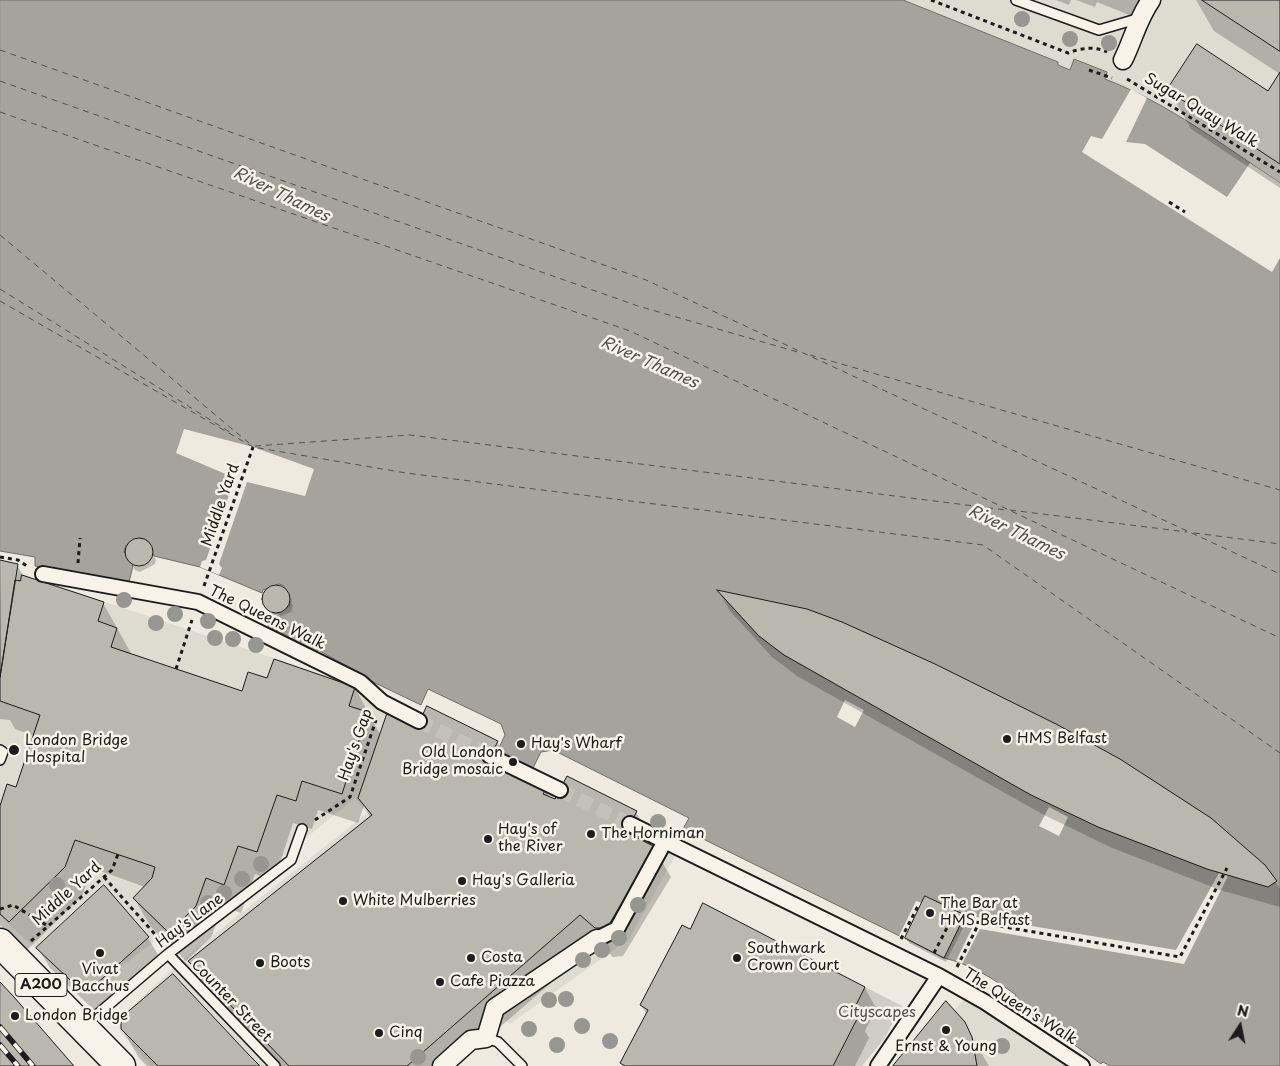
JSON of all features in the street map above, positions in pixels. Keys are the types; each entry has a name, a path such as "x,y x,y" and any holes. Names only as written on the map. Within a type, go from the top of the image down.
{"main road":[{"name":"A200","path":"13,945 82,1027 121,1066"}],"street":[{"path":"1123,60 1141,14 1151,0"},
{"name":"The Queens Walk","path":"43,574 198,602 360,682 382,702 419,721"},
{"path":"490,756 560,790"},
{"name":"The Queen's Walk","path":"630,824 939,976 985,1002 1082,1066"},
{"path":"442,1066 471,1040 486,1038 495,1008 596,939 617,929 665,841"},
{"path":"878,1066 939,976"}],"lane":[{"path":"1016,0 1099,30 1140,18"},
{"path":"0,750 3,752 0,760"},
{"name":"Hay's Lane","path":"82,1027 168,954 291,860 302,829"},
{"name":"Counter Street","path":"168,954 275,1066"},
{"path":"486,1038 498,1042 522,1066"}],"path":[{"path":"932,0 1068,53 1079,48 1099,48 1123,60"},
{"name":"Sugar Quay Walk","path":"1123,60 1126,79 1280,172"},
{"path":"1089,70 1115,80"},
{"path":"1170,202 1185,212"},
{"name":"Middle Yard","path":"210,571 253,447"},
{"path":"69,564 78,565 80,538"},
{"path":"0,557 18,560 43,574"},
{"name":"Hay's Gap","path":"302,829 350,797 382,702"},
{"name":"Middle Yard","path":"13,945 48,926 112,870 118,854"},
{"path":"932,956 952,918 1180,957 1227,868"},
{"path":"104,877 157,934 168,954"},
{"path":"0,909 13,905 48,926"},
{"path":"902,937 918,906 920,906"},
{"path":"959,962 979,923"}],"shaded area":[{"path":"903,0 1280,0 1280,183 1181,118 1131,89 1104,79 1107,72 1074,59 1070,70 1057,65 1058,62"},
{"path":"0,560 18,564 5,648 18,573 355,685 679,849 629,939 510,1024 495,1013 434,1066 151,1066 120,1031 119,1018 187,956 367,813 355,798 187,935 155,941 85,994 0,916"},
{"path":"966,997 1073,1066 906,1066"}],"green space":[{"name":"Cityscapes","path":"865,987 902,1006 884,1039 862,1066 833,1066 858,1017 852,1013"}],"water":[{"name":"River Thames","path":"0,0 903,0 1058,62 1058,65 1070,70 1074,59 1107,72 1105,79 1151,100 1173,113 1280,183 1280,1066 1110,1066 1103,1062 1101,1064 1013,1001 1016,995 990,978 963,964 944,958 683,829 689,818 553,750 541,752 533,768 514,762 498,750 505,735 501,724 428,689 421,705 369,680 369,678 318,650 317,652 268,626 272,613 289,607 291,601 284,586 279,584 263,590 262,593 200,567 154,556 147,540 141,538 126,545 124,551 133,566 129,582 35,566 35,557 0,551"}],"pier":[{"path":"1131,89 1147,98 1126,142 1145,144 1227,197 1250,163 1280,183 1280,258 1272,272 1082,152 1091,136 1102,139"},
{"path":"184,429 253,447 314,469 305,496 247,482 219,564 222,568 219,575 200,567 202,561 206,560 235,478 176,453"},
{"path":"845,700 864,710 855,727 837,717"},
{"path":"1049,807 1068,817 1059,836 1039,826"},
{"path":"1219,873 1228,876 1184,964 980,929 962,964 956,961 972,928 959,926 944,958 899,936 916,901 922,903 925,896 965,915 1176,950"}],"building":[{"path":"1202,0 1280,0 1280,51"},
{"path":"1197,44 1268,91 1280,72 1280,164 1167,90"},
{"path":"139,538 149,542 153,552 149,562 139,566 129,562 125,552 129,542"},
{"path":"0,560 18,564 0,677"},
{"path":"22,575 104,602 98,621 117,628 111,647 242,691 248,672 267,678 274,659 355,687 349,706 368,712 342,794 302,781 296,801 277,795 257,852 238,846 224,885 206,878 196,906 169,933 133,898 152,878 155,867 75,840 65,867 9,922 0,914 0,806 7,784 16,787 40,715 0,701 0,677 15,580 20,581"},
{"path":"276,585 286,589 290,599 286,609 276,613 266,609 262,599 266,589"},
{"name":"HMS Belfast","path":"717,590 807,609 842,622 935,664 1056,724 1120,759 1211,818 1265,865 1277,881 1268,887 1207,869 1098,827 1031,795 784,655 759,636"},
{"name":"Hay's Galleria","path":"427,706 498,741 486,765 497,771 500,766 546,789 543,794 555,799 567,776 637,811 626,832 655,847 607,928 595,928 580,915 407,1066 289,1066 188,961 372,815 358,798 387,713 417,727"},
{"path":"104,885 149,937 85,994 36,948"},
{"path":"925,896 965,915 944,958 905,938"},
{"name":"Southwark Crown Court","path":"703,903 865,987 852,1013 858,1017 833,1066 625,1066 620,1063 648,1010 640,1005 682,925 690,929"},
{"path":"173,974 260,1066 158,1066 121,1029 121,1018"},
{"name":"London Bridge","path":"0,982 14,997 74,1066 0,1066"},
{"name":"Ernst & Young","path":"946,1001 965,1022 972,1037 977,1066 893,1066"}],"ferry route":[{"path":"0,50 646,280 1280,574"},
{"path":"0,81 638,306 801,353"},
{"path":"0,112 630,331 1280,638"},
{"path":"0,235 249,443"},
{"path":"0,289 233,434"},
{"path":"0,301 253,447 406,473 983,545 1280,753"},
{"path":"810,355 1280,490"},
{"path":"255,446 410,435 1006,510"},
{"path":"1010,510 1187,532"},
{"path":"1194,533 1280,544"}],"tunnel":[{"path":"419,721 490,756"},
{"path":"560,790 630,824"}],"railway":[{"path":"0,1027 33,1066"},
{"path":"0,1045 18,1066"}],"place":[{"name":"HMS Belfast","path":"1007,739"},
{"name":"Hay's Wharf","path":"521,744"},
{"name":"London Bridge Hospital","path":"14,750"},
{"name":"Old London Bridge mosaic","path":"513,762"},
{"name":"The Horniman","path":"591,834"},
{"name":"Hay's of the River","path":"488,839"},
{"name":"Hay's Galleria","path":"462,881"},
{"name":"White Mulberries","path":"343,901"},
{"name":"The Bar at HMS Belfast","path":"930,913"},
{"name":"Vivat Bacchus","path":"100,953"},
{"name":"Costa","path":"471,958"},
{"name":"Southwark Crown Court","path":"737,958"},
{"name":"Boots","path":"260,963"},
{"name":"Cafe Piazza","path":"440,982"},
{"name":"London Bridge","path":"15,1016"},
{"name":"Ernst & Young","path":"946,1030"},
{"name":"Cinq","path":"379,1033"}]}
